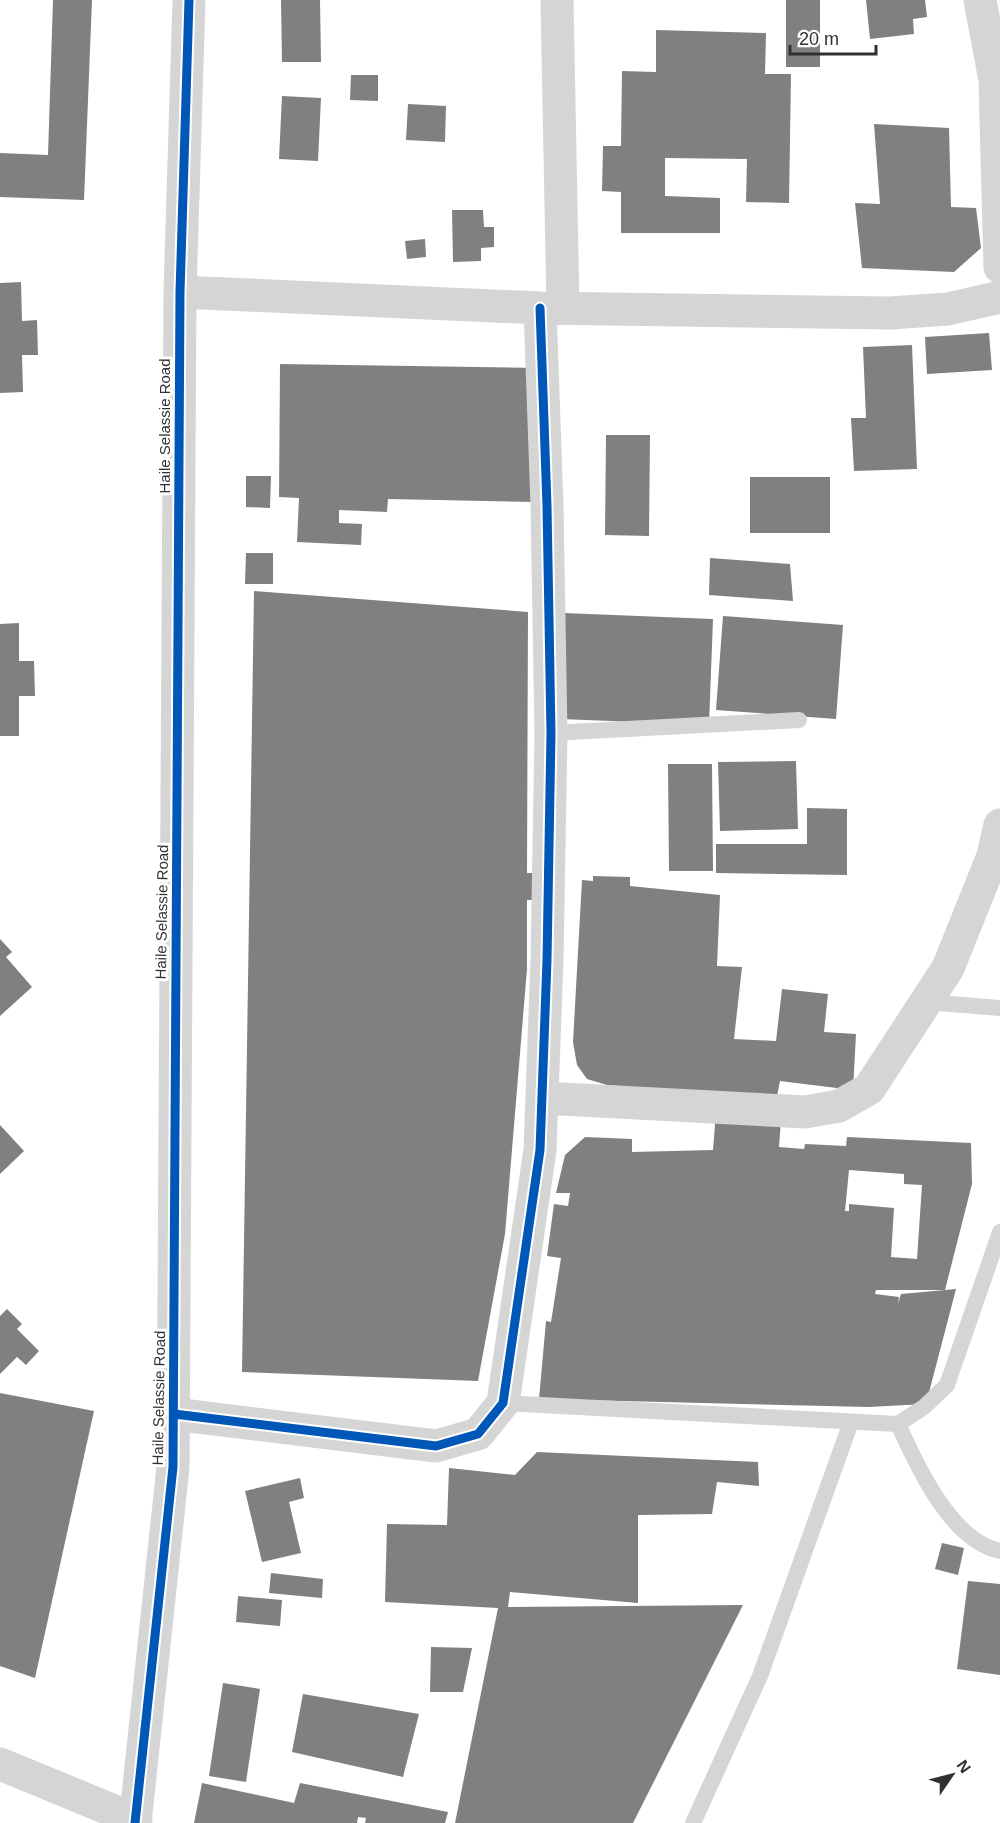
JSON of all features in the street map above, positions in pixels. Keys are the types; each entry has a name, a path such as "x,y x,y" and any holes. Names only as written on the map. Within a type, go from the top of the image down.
{"street":[{"name":"Haile Selassie Road","path":"135,1821 171,1490 174,1414 180,292 189,0"},
{"path":"174,1414 436,1446 478,1434 503,1403 540,1150 550,733 547,506 557,0"},
{"path":"980,0 998,79 1000,267"},
{"path":"180,292 551,308 890,313 948,309 1000,297"},
{"path":"542,1098 805,1112 838,1106 869,1089 948,968 993,856 1000,825"},
{"path":"0,1764 135,1821"}],"lane":[{"path":"550,733 799,720"},
{"path":"926,1002 1000,1008"},
{"path":"503,1403 898,1424 924,1407 947,1385 1000,1232"},
{"path":"693,1823 760,1676 850,1422"},
{"path":"898,1424 926,1483 961,1527 987,1549 1000,1551"}],"building":[{"path":"53,0 92,0 84,200 0,197 0,153 48,155"},
{"path":"281,0 320,0 321,62 282,62"},
{"path":"786,0 820,0 820,67 786,67"},
{"path":"866,0 925,0 927,17 913,19 914,34 870,39"},
{"path":"656,30 766,33 765,74 791,74 789,203 746,202 747,159 665,158 665,196 720,198 720,233 621,233 621,192 602,191 603,146 621,146 622,71 656,72"},
{"path":"351,75 378,75 378,101 350,100"},
{"path":"282,96 321,98 318,161 279,159"},
{"path":"408,104 446,106 445,142 406,140"},
{"path":"874,124 949,128 951,207 976,208 981,248 954,272 862,268 855,203 880,204"},
{"path":"452,210 483,210 484,227 494,227 494,247 481,248 481,261 453,262"},
{"path":"425,239 426,257 407,259 405,241"},
{"path":"21,282 22,321 37,320 38,355 22,355 23,392 0,393 0,283"},
{"path":"989,333 992,370 927,374 925,337"},
{"path":"912,345 917,469 854,471 851,418 866,418 863,347"},
{"path":"280,364 538,368 536,502 388,499 387,512 339,510 339,523 362,524 361,545 297,542 299,498 279,497"},
{"path":"606,435 650,435 649,536 605,535"},
{"path":"246,476 271,476 270,508 246,507"},
{"path":"750,477 830,477 830,533 750,533"},
{"path":"246,553 273,553 273,584 245,584"},
{"path":"710,558 790,564 793,601 709,595"},
{"path":"254,591 528,612 527,873 532,873 532,900 527,900 527,969 505,1234 478,1381 242,1372"},
{"path":"564,613 713,619 709,725 561,719"},
{"path":"723,616 843,625 836,719 716,710"},
{"path":"19,623 19,661 34,661 35,696 19,696 19,736 0,736 0,624"},
{"path":"796,761 798,829 720,831 718,762"},
{"path":"668,764 712,764 713,871 669,871"},
{"path":"807,808 847,809 847,875 716,873 716,844 807,844"},
{"path":"593,876 630,877 630,886 720,895 717,966 742,967 734,1039 776,1041 782,989 828,994 824,1032 856,1034 853,1090 780,1081 776,1101 607,1085 587,1079 577,1065 573,1042 582,880 593,881"},
{"path":"0,939 12,952 6,957 32,987 0,1016"},
{"path":"716,1112 781,1120 779,1147 804,1149 805,1144 846,1146 847,1137 971,1143 972,1184 945,1290 956,1289 926,1404 868,1407 539,1399 546,1321 551,1322 561,1258 547,1256 554,1204 568,1206 570,1193 556,1193 565,1155 585,1137 632,1139 632,1152 713,1150","holes":["849,1170 904,1174 904,1184 922,1185 917,1259 891,1257 894,1208 849,1204 849,1211 845,1211","876,1290 945,1290 901,1294 898,1304 899,1297 875,1294"]},
{"path":"0,1125 24,1151 0,1174"},
{"path":"7,1309 22,1324 17,1329 39,1351 26,1365 17,1357 0,1374 0,1316"},
{"path":"0,1393 94,1411 35,1678 0,1666"},
{"path":"537,1452 758,1462 759,1486 717,1482 712,1514 638,1515 638,1603 510,1592 508,1607 743,1605 633,1823 455,1823 498,1608 385,1602 387,1524 447,1525 449,1468 515,1475"},
{"path":"300,1478 304,1498 289,1502 301,1553 262,1562 245,1491"},
{"path":"942,1543 964,1548 958,1575 935,1569"},
{"path":"271,1573 323,1579 322,1598 269,1593"},
{"path":"968,1581 1000,1584 1000,1675 957,1669"},
{"path":"238,1596 282,1600 280,1626 236,1622"},
{"path":"431,1647 472,1648 463,1692 430,1692"},
{"path":"223,1683 260,1689 246,1782 209,1776"},
{"path":"303,1694 419,1714 403,1777 292,1752"},
{"path":"202,1783 294,1803 300,1783 448,1812 445,1823 365,1823 366,1818 358,1817 357,1823 194,1823"}],"cycle path":[{"path":"135,1823 173,1467 180,292 189,0"},
{"path":"174,1414 436,1446 478,1434 503,1403 540,1150 547,960 551,733 547,506 540,308"}]}
